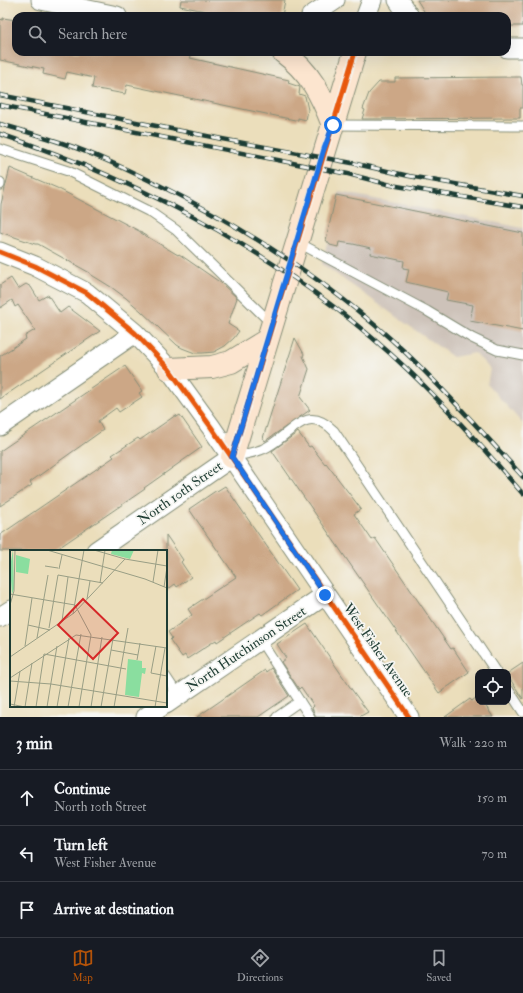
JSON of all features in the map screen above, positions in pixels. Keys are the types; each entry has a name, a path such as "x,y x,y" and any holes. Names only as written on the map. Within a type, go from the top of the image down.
{"street":[{"path":"41,0 80,4 105,12"},
{"path":"317,12 335,0"},
{"path":"368,12 372,0"},
{"path":"398,0 406,12"},
{"path":"511,48 523,48"},
{"path":"288,56 312,80 333,125"},
{"name":"North 10th Street","path":"97,550 232,457 324,149 333,125 354,56"},
{"name":"West Fisher Avenue","path":"0,252 35,266 87,293 135,333 169,369 232,457 409,717"},
{"path":"169,369 212,368 231,362 270,332"},
{"path":"0,426 135,333"},
{"name":"North Hutchinson Street","path":"172,700 325,595"},
{"path":"0,617 10,611"},
{"path":"146,717 161,707"}],"lane":[{"path":"333,125 523,126"},
{"path":"0,149 68,171 150,212 176,230 270,332"},
{"path":"297,242 427,311 472,338 497,350 523,355"},
{"path":"232,457 264,449 306,420 314,419 326,423 334,431 494,669"},
{"path":"260,640 310,717"},
{"path":"167,681 172,700"},
{"path":"511,694 523,712"},
{"path":"277,717 300,701"}],"shaded area":[{"path":"339,192 523,228 523,424 487,384 490,369 475,353 453,357 322,264"}],"building":[{"path":"181,0 285,0 283,12 210,12 180,6"},
{"path":"417,0 523,0 523,26 511,26 511,12 424,12"},
{"path":"3,18 12,19 12,56 191,56 190,58 289,80 288,83 300,87 299,94 305,96 308,110 306,120 298,118 298,120 295,120 127,85 125,94 92,88 94,78 67,72 65,79 43,74 44,69 0,60 0,19 3,20"},
{"path":"521,77 523,85 523,108 520,108 520,118 362,119 365,110 363,109 369,93 379,82 395,82 395,78"},
{"path":"10,168 57,188 141,232 178,255 179,254 221,283 237,298 228,324 239,331 234,338 225,346 214,352 195,353 182,348 126,298 90,273 38,244 0,232 1,204"},
{"path":"336,195 523,233 523,331 470,321 473,305 446,300 448,292 406,282 409,269 403,268 404,261 370,254 371,248 353,244 339,242 338,247 330,245 326,240"},
{"path":"11,278 18,289 26,284 31,287 39,300 48,295 60,313 68,307 100,331 0,399 0,356 26,339 25,336 35,330 18,305 15,307 12,300 0,308 0,285"},
{"path":"295,338 304,354 303,356 309,369 300,397 310,410 265,441 263,438"},
{"path":"125,366 142,391 139,393 142,397 119,412 116,408 98,421 103,430 30,482 32,485 0,506 0,451"},
{"path":"176,415 177,417 180,415 202,447 144,488 145,489 55,550 0,551 0,535 114,457 112,455 138,438 140,440"},
{"path":"298,432 309,447 311,446 325,464 326,463 361,509 354,514 372,540 375,538 451,649 453,648 469,672 439,693 272,451"},
{"path":"225,486 297,590 262,615 260,613 217,642 216,640 187,659 185,655 182,657 170,640 172,638 168,632 192,615 188,609 236,577 189,509"},
{"path":"166,535 183,560 181,562 191,577 177,587 175,584 167,590 167,550"},
{"path":"307,624 368,712 359,717 316,717 312,708 314,706 301,687 299,689 281,662 286,658 277,644"},
{"path":"523,663 523,699 511,681 511,671"},
{"path":"271,668 289,696 258,717 197,717 265,670 266,672"},
{"path":"470,699 472,701 475,699 475,705 485,705 493,717 445,717"}],"railway":[{"path":"0,95 352,163 409,176 523,196"},
{"path":"0,105 348,174 391,185 523,207"},
{"path":"0,124 74,147 159,185 225,221 289,260 349,304 406,353 451,398 523,477"},
{"path":"0,134 56,154 165,202 217,230 268,261 317,294 364,331 408,370 467,430 523,494"}],"cycle path":[{"path":"232,457 354,56"},
{"path":"0,252 35,266 87,293 135,333 169,369 211,427 409,717"}],"route":[{"path":"325,595 232,457 324,149 333,125"}]}
